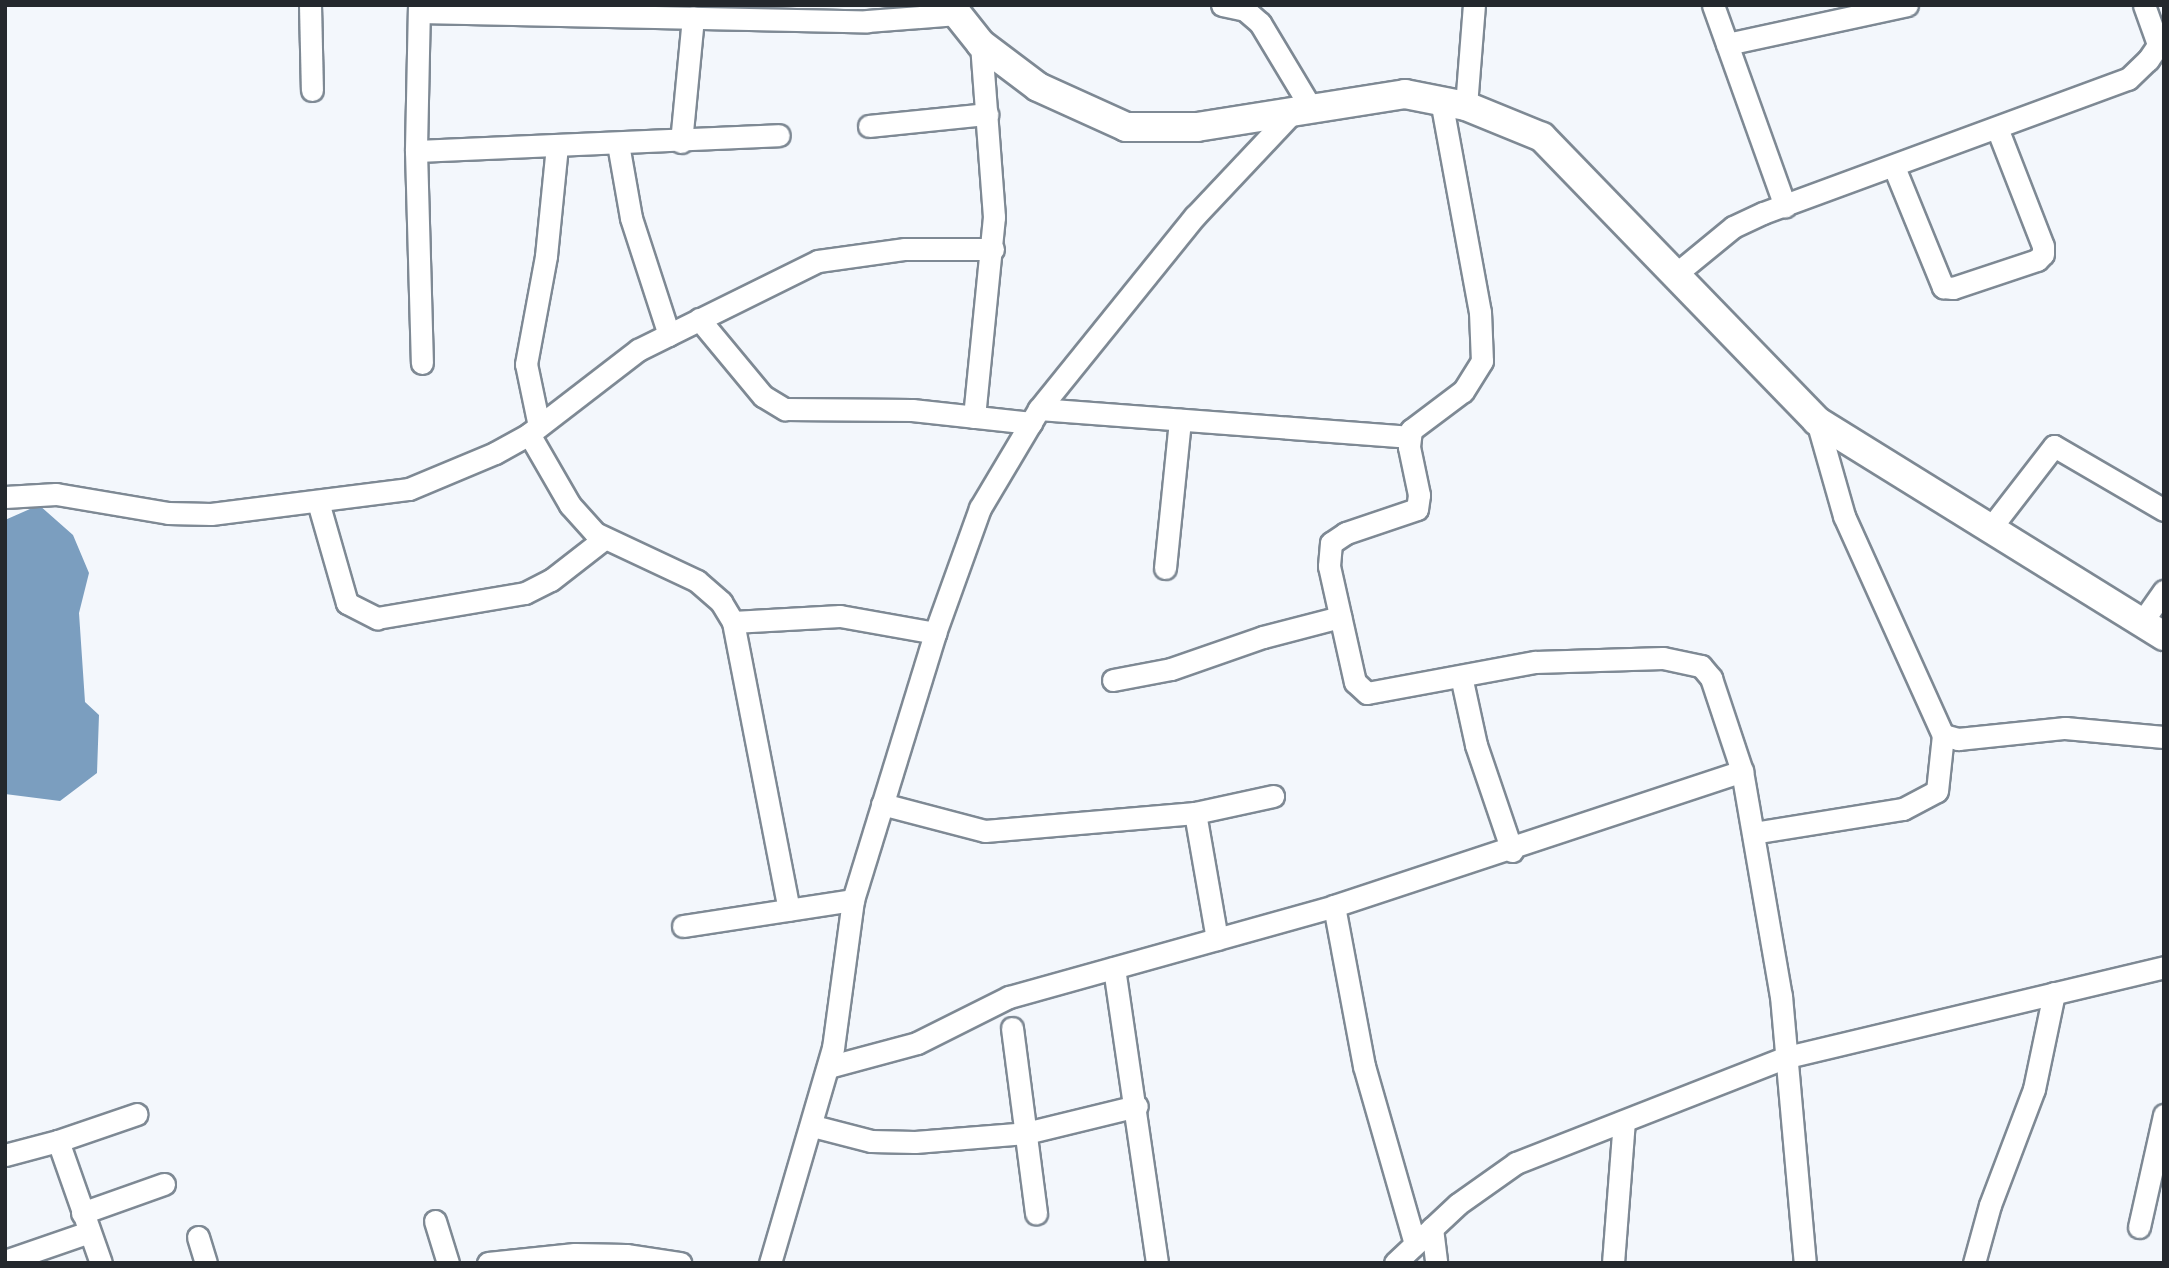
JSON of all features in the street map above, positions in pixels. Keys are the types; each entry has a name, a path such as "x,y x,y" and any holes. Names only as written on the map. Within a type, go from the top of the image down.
{"main road":[{"path":"953,10 981,44 1038,87 1126,127 1197,127 1405,94 1453,103 1542,137 1677,273 1817,421 1989,530 2153,629"}],"street":[{"path":"310,5 312,90"},
{"path":"770,1263 813,1126 828,1067 853,900 936,633 980,508 1035,416 1195,216 1303,109 1260,23 1245,10 1222,5"},
{"path":"1475,5 1453,103 1480,312 1482,361 1463,391 1416,423 1408,438 1419,495 1417,509 1346,533 1331,544 1329,566 1355,682 1362,691 1535,662 1686,661 1701,666 1712,678 1742,771 1781,996 1805,1263"},
{"path":"1713,5 1785,206"},
{"path":"1727,44 1907,5"},
{"path":"1677,273 1733,227 2128,79 2161,40 2144,5"},
{"path":"422,363 416,151 419,9 867,21 953,10"},
{"path":"681,142 692,18"},
{"path":"974,417 993,250 981,44"},
{"path":"869,126 987,114"},
{"path":"1894,167 1943,287 1953,288 2037,260 2043,254 2043,246 1997,128"},
{"path":"416,151 681,142 779,135"},
{"path":"618,144 631,218 669,335"},
{"path":"557,146 546,256 527,350 534,430 570,505 595,533 697,581 721,601 733,622 789,910"},
{"path":"5,497 56,494 168,513 211,514 409,489 454,473 534,430 638,350 818,261 905,249 993,250"},
{"path":"699,319 763,396 785,409 882,409 974,417 1180,420 1408,438"},
{"path":"1165,568 1180,420"},
{"path":"1753,834 1903,808 1937,791 1943,735 1844,516 1817,421"},
{"path":"1989,530 2054,446 2164,510"},
{"path":"318,502 348,603 377,618 525,593 551,580 605,538"},
{"path":"2153,629 2164,591"},
{"path":"733,622 840,615 936,633"},
{"path":"1113,680 1171,669 1263,637 1340,617"},
{"path":"1461,676 1476,746 1513,850"},
{"path":"1943,735 1958,739 2065,729 2164,737"},
{"path":"828,1067 917,1043 1009,997 1334,906 1513,850 1742,771"},
{"path":"882,804 985,831 1195,813 1273,796"},
{"path":"1195,813 1217,939"},
{"path":"683,926 853,900"},
{"path":"1334,906 1364,1066 1415,1244"},
{"path":"1395,1263 1458,1204 1516,1163 1787,1057 2164,967"},
{"path":"1114,968 1137,1106 1157,1263"},
{"path":"1974,1263 1990,1205 2034,1089 2054,993"},
{"path":"1012,1028 1036,1213"},
{"path":"813,1126 845,1136 892,1142 1026,1133 1137,1106"},
{"path":"5,1155 58,1141 137,1114"},
{"path":"2139,1227 2164,1115"},
{"path":"1613,1263 1624,1121"},
{"path":"58,1141 101,1263"},
{"path":"5,1261 164,1184"},
{"path":"435,1221 448,1263"},
{"path":"1433,1228 1436,1263"},
{"path":"198,1237 206,1263"},
{"path":"488,1263 575,1254 626,1255 680,1263"}],"water":[{"path":"39,505 73,535 89,573 79,613 85,702 99,715 97,773 60,801 5,794 5,520"}]}
